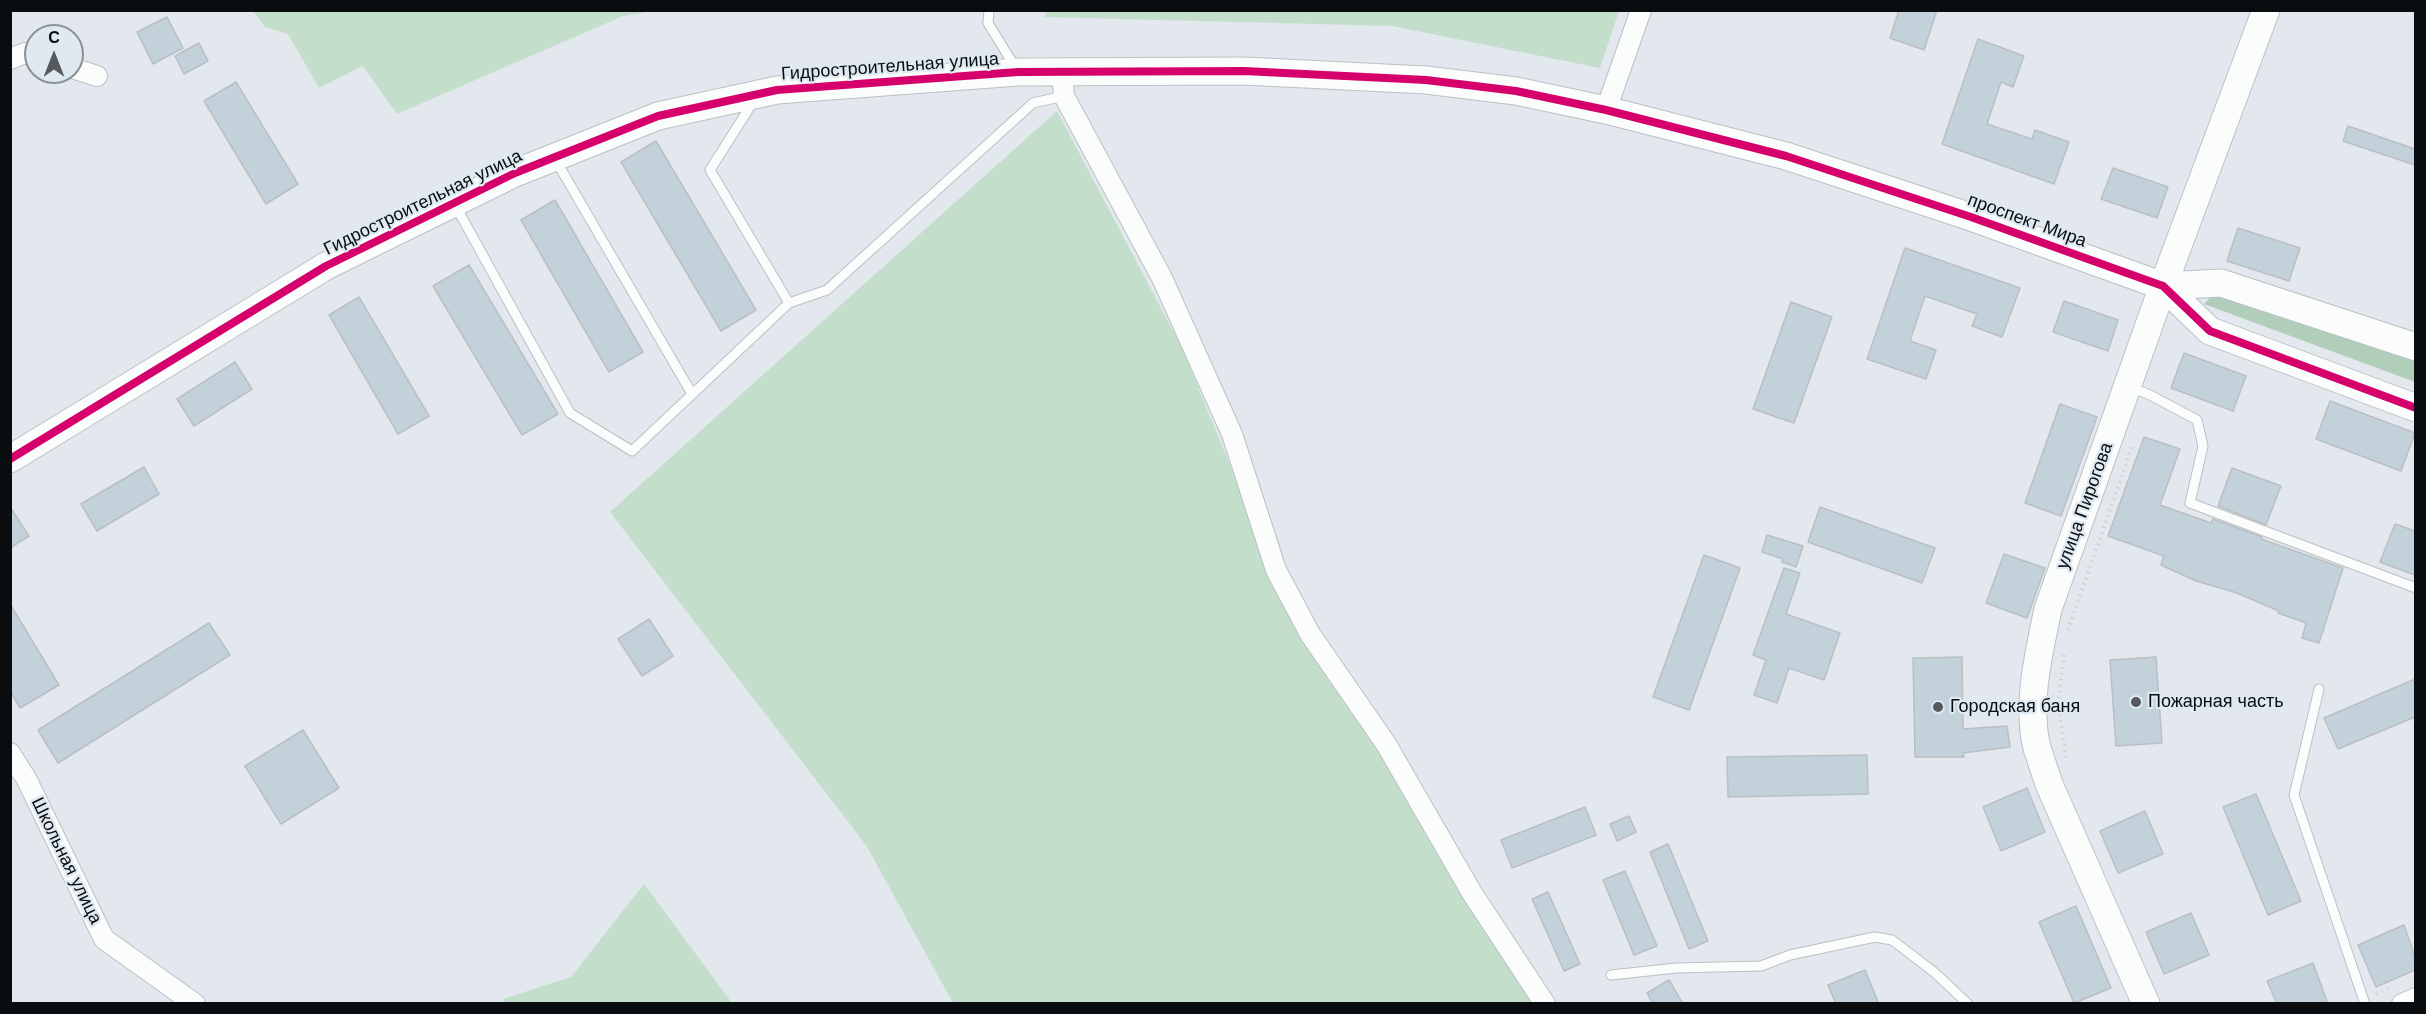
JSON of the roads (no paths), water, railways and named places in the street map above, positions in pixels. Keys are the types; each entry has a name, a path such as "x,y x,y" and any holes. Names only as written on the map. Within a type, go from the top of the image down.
{"street":[{"path":"1606,110 1641,10"},
{"name":"улица Пирогова","path":"2146,1004 2049,784 2037,747 2033,711 2037,662 2048,609 2163,286 2266,10"},
{"path":"10,59 24,53"},
{"name":"Гидростроительная улица","path":"10,459 326,266 514,173 658,116 777,90 1018,72 1063,84 1244,71 1426,80 1516,91 1606,110"},
{"path":"84,72 97,76"},
{"path":"1063,84 1162,278 1232,434 1276,570 1305,625 1386,744 1472,893 1545,1004"},
{"name":"проспект Мира","path":"1606,110 1786,156 1971,217 2163,286 2222,283 2415,347"},
{"name":"проспект Мира","path":"2163,286 2210,331 2415,408"},
{"name":"Школьная улица","path":"10,753 27,780 104,939 195,1004"},
{"path":"2398,995 2415,998"}],"lane":[{"path":"989,10 988,23 1018,72"},
{"path":"454,203 570,413 632,451 789,303 827,290 1033,103 1063,84"},
{"path":"758,95 710,170 789,303"},
{"path":"554,157 692,394"},
{"path":"2128,386 2197,420 2203,447 2190,503 2415,588"},
{"path":"2319,688 2294,795 2364,1001"},
{"path":"1611,975 1676,968 1761,966 1790,955 1875,937 1892,940 1934,972 1968,1004"}],"place":[{"name":"Пожарная часть","path":"2136,702"},
{"name":"Городская баня","path":"1938,707"}]}
